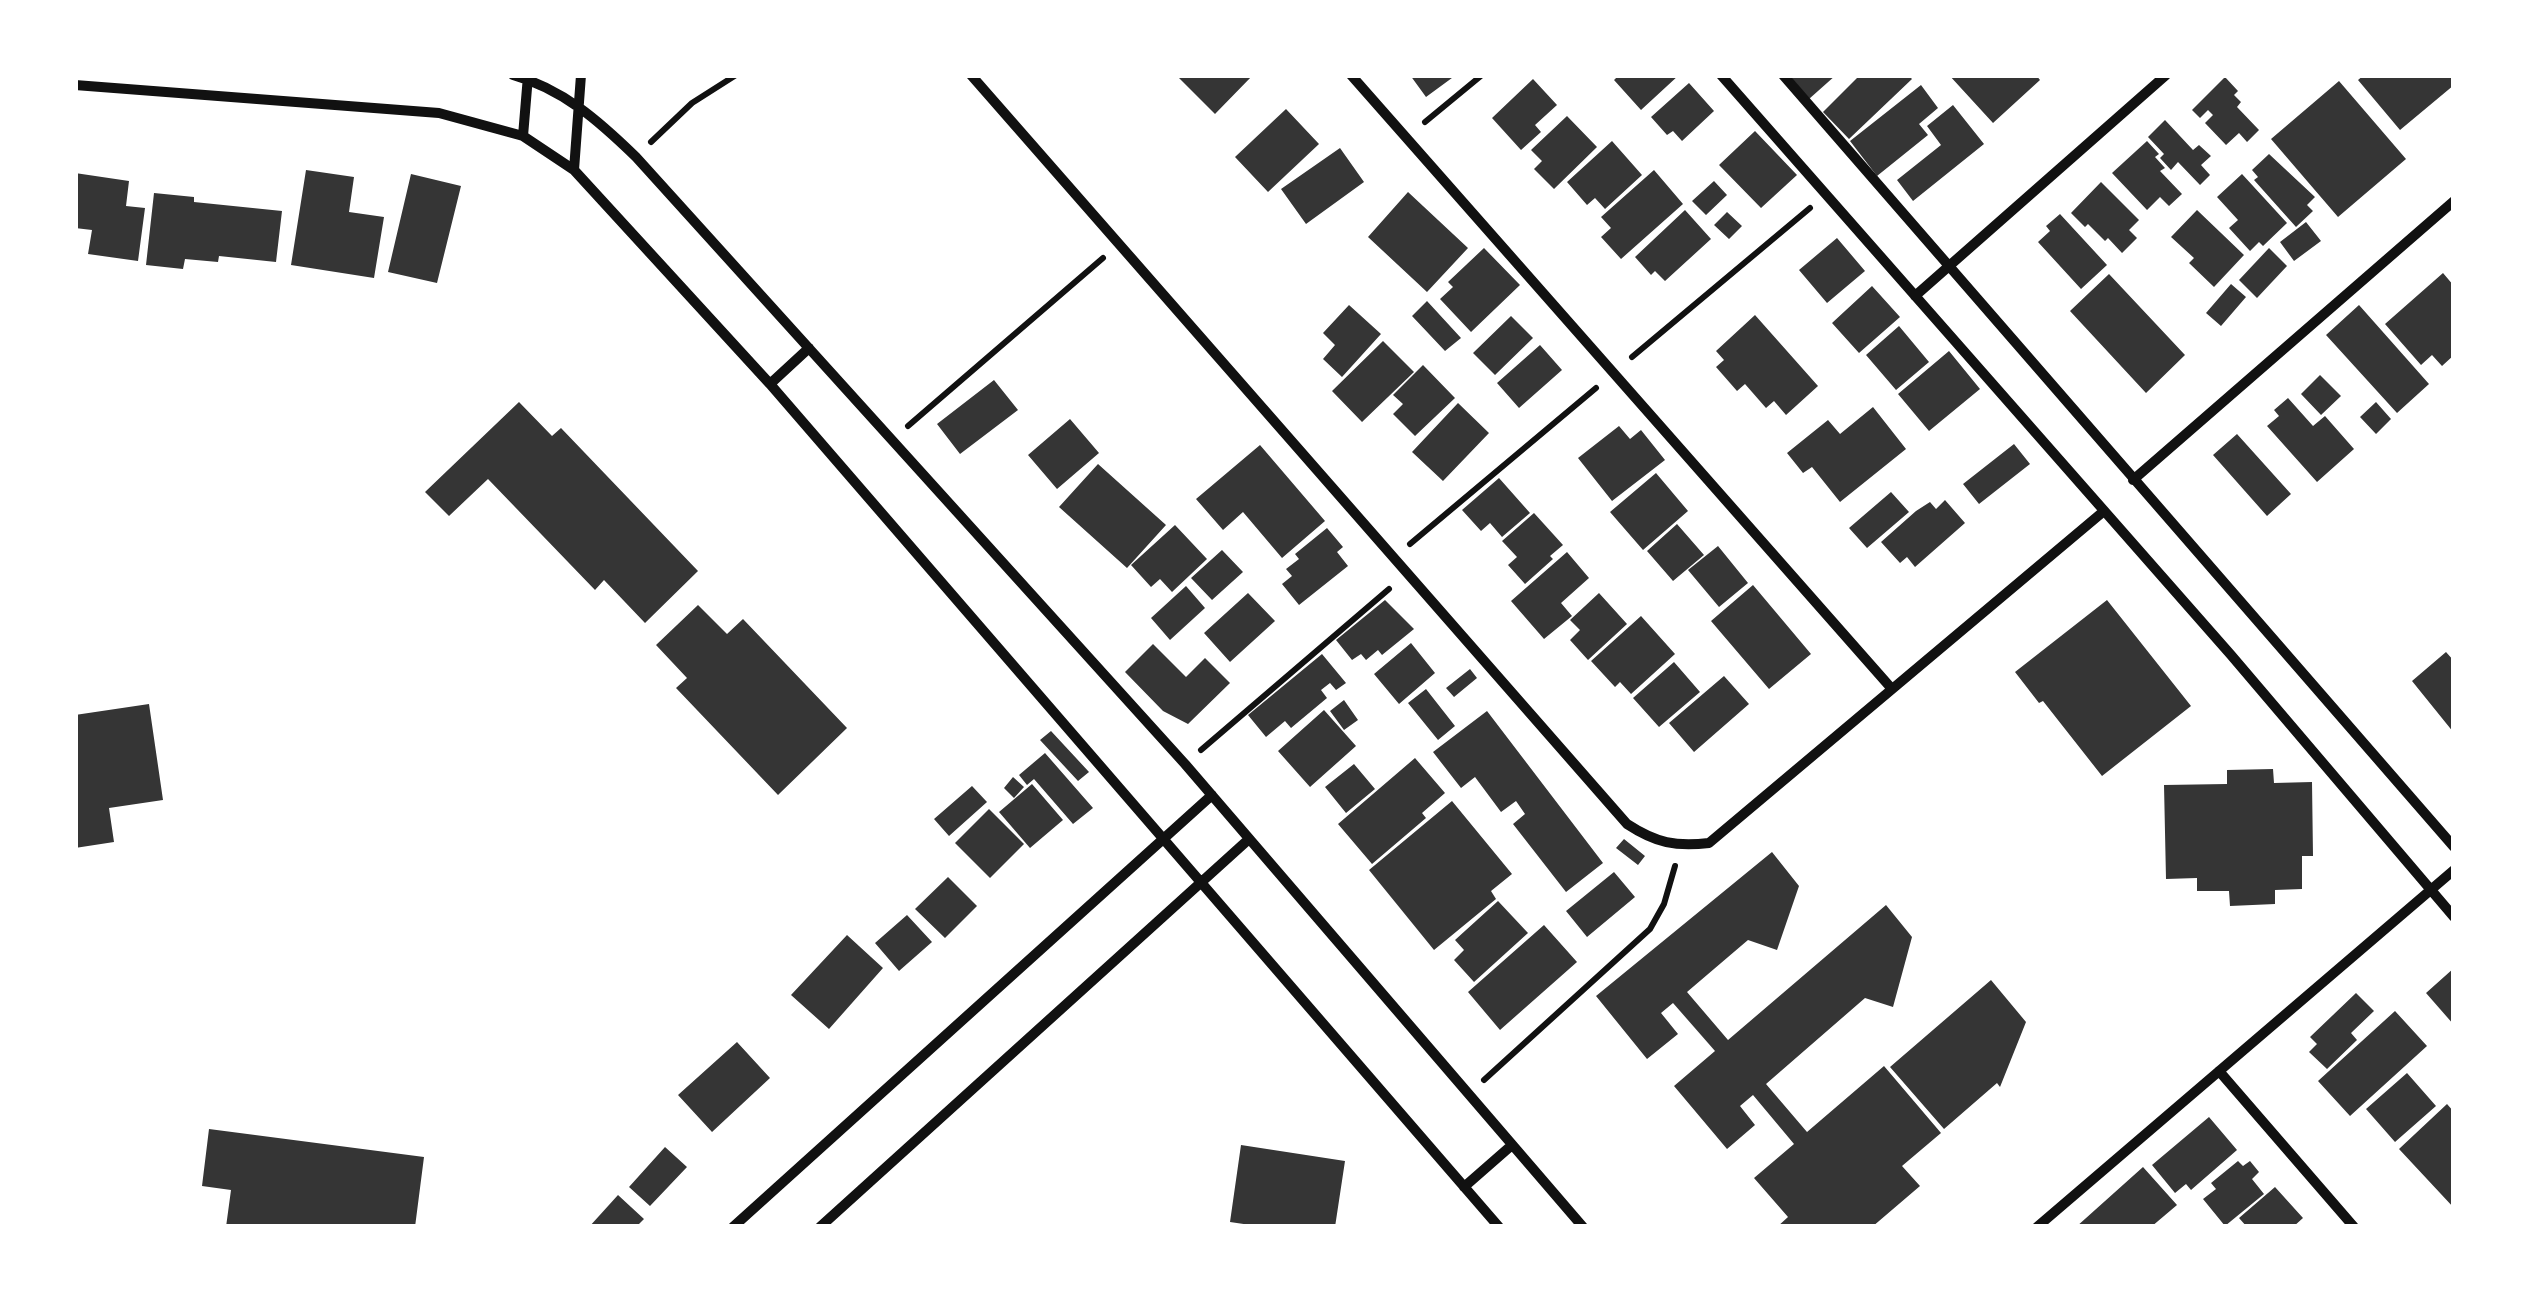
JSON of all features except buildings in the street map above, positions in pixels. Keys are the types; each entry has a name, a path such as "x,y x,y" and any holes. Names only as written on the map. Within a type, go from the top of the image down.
{"street":[{"path":"513,75 528,77 579,105 636,156 1212,795 1583,1227"},
{"path":"574,170 581,75"},
{"path":"971,75 1628,824 1652,840 1680,847 1710,843 2104,510"},
{"path":"1351,75 1892,689"},
{"path":"1721,75 2104,510 2454,917"},
{"path":"1783,75 2454,847"},
{"path":"1915,296 2162,76"},
{"path":"523,136 528,77"},
{"path":"75,85 439,113 523,136 574,170 770,384 1499,1227"},
{"path":"2134,480 2454,200"},
{"path":"770,384 808,348"},
{"path":"733,1227 1212,795"},
{"path":"820,1227 1249,839"},
{"path":"2037,1227 2454,870"},
{"path":"2220,1071 2354,1227"},
{"path":"1464,1187 1512,1145"}],"path":[{"path":"636,156 692,103 736,75"},
{"path":"1406,138 1482,75"},
{"path":"892,440 1118,244"},
{"path":"1184,764 1407,573"},
{"path":"1468,1094 1650,929 1664,904 1680,847"}]}
